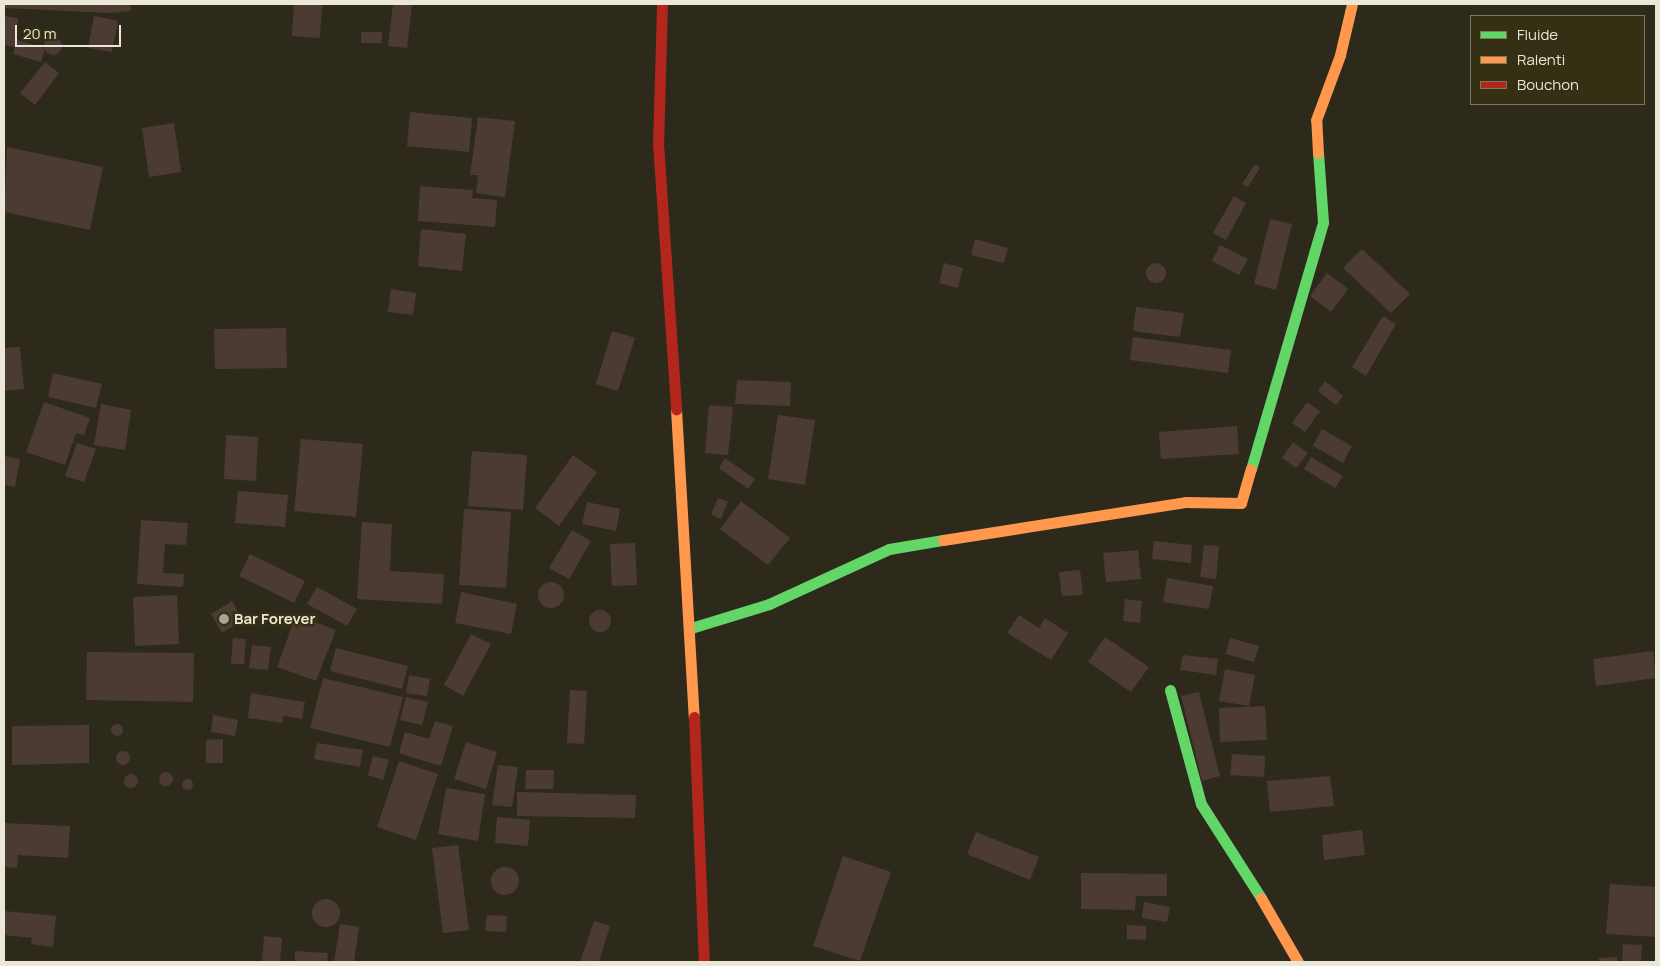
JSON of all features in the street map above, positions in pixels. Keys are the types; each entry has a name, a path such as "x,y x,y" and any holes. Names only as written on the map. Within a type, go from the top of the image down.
{"street":[{"path":"662,4 658,143 690,628 704,962"},
{"path":"690,628 769,604 889,549 1185,502 1240,503 1323,222 1316,120 1340,55 1352,4"},
{"path":"1170,690 1201,804 1241,863 1298,962"}],"building":[{"path":"4,4 131,4 131,11 109,13 4,8"},
{"path":"294,4 322,4 320,38 292,36"},
{"path":"393,4 412,4 407,48 388,46"},
{"path":"4,16 18,18 15,47 4,45"},
{"path":"94,16 118,21 112,52 88,48"},
{"path":"361,32 382,32 382,43 361,43"},
{"path":"49,37 57,37 62,42 60,53 49,55 44,50 44,42"},
{"path":"17,40 45,48 41,62 13,54"},
{"path":"45,62 59,73 35,105 20,93"},
{"path":"410,112 472,118 469,152 407,146"},
{"path":"478,117 515,121 505,197 476,193 478,175 470,175"},
{"path":"174,123 181,172 149,177 142,128"},
{"path":"7,147 103,167 90,230 4,212"},
{"path":"1255,164 1260,168 1248,187 1242,184"},
{"path":"420,186 473,190 472,198 497,200 495,227 418,221"},
{"path":"1234,196 1246,203 1226,240 1213,233"},
{"path":"1270,219 1292,224 1276,290 1254,284"},
{"path":"421,229 466,234 462,271 418,266"},
{"path":"975,239 1008,248 1004,263 971,255"},
{"path":"1220,245 1248,259 1239,275 1212,261"},
{"path":"1362,249 1410,294 1391,313 1343,268"},
{"path":"944,263 963,268 958,288 939,283"},
{"path":"1156,263 1163,266 1166,273 1163,280 1156,283 1149,280 1146,273 1149,266"},
{"path":"1327,273 1348,289 1331,312 1310,296"},
{"path":"391,289 416,293 413,315 388,312"},
{"path":"1136,307 1184,313 1180,337 1133,331"},
{"path":"1383,316 1396,324 1366,376 1352,367"},
{"path":"286,328 287,368 215,369 214,329"},
{"path":"612,331 635,338 618,391 596,384"},
{"path":"1133,337 1231,350 1228,373 1130,360"},
{"path":"20,347 24,389 4,391 4,348"},
{"path":"53,373 102,384 96,408 48,397"},
{"path":"737,380 791,382 790,406 735,404"},
{"path":"1325,381 1343,396 1336,405 1318,391"},
{"path":"44,402 90,418 84,435 76,433 65,465 26,452"},
{"path":"1307,402 1320,411 1305,432 1292,423"},
{"path":"101,404 131,410 125,450 94,445"},
{"path":"709,405 733,407 728,455 705,453"},
{"path":"778,415 815,420 805,485 768,479"},
{"path":"1237,426 1239,454 1161,459 1159,432"},
{"path":"1322,429 1352,446 1343,463 1313,446"},
{"path":"226,435 258,437 256,481 224,479"},
{"path":"301,439 363,444 356,517 294,511"},
{"path":"1293,442 1308,453 1296,468 1282,458"},
{"path":"77,443 96,449 84,482 65,476"},
{"path":"472,451 527,455 523,510 468,506"},
{"path":"573,455 597,472 559,526 535,508"},
{"path":"4,456 20,459 15,487 4,485"},
{"path":"1311,457 1343,476 1335,488 1304,469"},
{"path":"725,458 755,479 748,489 719,468"},
{"path":"238,491 288,495 285,527 235,523"},
{"path":"718,498 728,502 721,519 711,514"},
{"path":"741,501 790,538 768,565 720,529"},
{"path":"587,502 620,509 616,531 582,524"},
{"path":"464,509 511,512 506,588 459,585"},
{"path":"141,520 188,523 186,545 165,544 163,573 184,574 183,587 137,584"},
{"path":"362,522 392,524 390,571 444,574 442,604 357,599"},
{"path":"572,530 591,541 569,579 549,568"},
{"path":"1154,541 1192,545 1191,563 1152,559"},
{"path":"635,543 637,585 612,586 610,544"},
{"path":"1204,545 1219,546 1216,579 1200,577"},
{"path":"1138,550 1141,579 1106,582 1103,553"},
{"path":"250,554 305,581 294,603 239,576"},
{"path":"1080,570 1083,595 1062,596 1059,572"},
{"path":"1167,578 1213,586 1209,609 1163,602"},
{"path":"551,582 560,586 564,595 560,604 551,608 542,604 538,595 542,586"},
{"path":"317,587 357,609 347,626 307,604"},
{"path":"461,592 517,604 511,634 455,623"},
{"path":"177,595 179,644 135,646 133,597"},
{"path":"1125,599 1142,601 1140,623 1123,621"},
{"path":"232,601 243,621 222,633 211,614"},
{"path":"600,610 608,613 611,621 608,629 600,632 592,629 589,621 592,613"},
{"path":"296,615 336,630 316,681 277,667"},
{"path":"1019,615 1039,628 1045,618 1068,633 1051,660 1007,633"},
{"path":"471,634 491,644 463,696 444,685"},
{"path":"1105,637 1149,667 1131,692 1088,662"},
{"path":"233,638 246,639 244,664 231,664"},
{"path":"1230,638 1259,646 1254,662 1226,654"},
{"path":"252,645 271,647 268,670 249,668"},
{"path":"336,648 408,666 402,689 330,671"},
{"path":"1653,651 1656,678 1596,686 1593,659"},
{"path":"87,652 194,653 193,702 86,700"},
{"path":"1183,655 1218,659 1216,675 1180,670"},
{"path":"1225,669 1255,675 1249,706 1219,701"},
{"path":"409,675 430,679 427,696 406,693"},
{"path":"323,678 403,697 390,747 310,728"},
{"path":"570,690 587,691 584,744 567,743"},
{"path":"1199,692 1220,776 1202,781 1181,696"},
{"path":"251,693 305,702 302,719 283,716 283,723 248,718"},
{"path":"406,697 428,702 422,725 400,720"},
{"path":"1265,706 1267,740 1220,742 1219,708"},
{"path":"213,715 238,720 235,736 211,732"},
{"path":"435,721 453,726 441,766 399,753 405,732 429,739"},
{"path":"115,724 119,724 123,730 119,736 115,736 111,732 111,728"},
{"path":"89,725 89,763 12,765 12,726"},
{"path":"223,739 223,763 206,763 206,740"},
{"path":"466,742 497,752 486,789 454,779"},
{"path":"317,743 363,750 360,767 314,759"},
{"path":"120,751 126,751 130,758 126,765 120,765 116,761 116,755"},
{"path":"1232,754 1265,756 1264,777 1230,775"},
{"path":"373,756 389,760 383,780 368,775"},
{"path":"399,761 438,774 416,840 377,827"},
{"path":"498,765 518,767 512,807 492,805"},
{"path":"526,770 554,770 553,789 525,789"},
{"path":"163,772 169,772 173,779 169,786 163,786 159,782 159,776"},
{"path":"128,774 134,774 138,781 134,788 128,788 124,784 124,778"},
{"path":"1330,776 1334,806 1270,812 1267,781"},
{"path":"185,779 189,779 192,784 191,788 185,789 182,786 182,782"},
{"path":"446,788 485,794 478,841 438,834"},
{"path":"517,792 636,795 635,818 517,816"},
{"path":"497,817 530,820 528,846 495,843"},
{"path":"4,823 70,826 68,858 18,855 17,868 4,867"},
{"path":"1362,830 1365,855 1324,860 1322,835"},
{"path":"976,832 1039,857 1030,880 967,854"},
{"path":"458,845 469,930 443,933 432,848"},
{"path":"843,856 891,872 860,961 813,946"},
{"path":"505,867 515,871 519,881 515,891 505,895 495,891 491,881 495,871"},
{"path":"1081,873 1167,874 1167,896 1136,896 1135,910 1081,909"},
{"path":"1610,884 1656,887 1656,937 1606,934"},
{"path":"326,899 336,903 340,913 336,923 326,927 316,923 312,913 316,903"},
{"path":"1144,902 1170,907 1167,922 1142,918"},
{"path":"4,911 56,916 53,947 31,944 32,938 4,935"},
{"path":"487,915 507,916 506,932 485,931"},
{"path":"594,921 610,926 599,962 580,962"},
{"path":"340,924 359,927 354,962 334,962"},
{"path":"1127,925 1146,926 1146,940 1127,939"},
{"path":"264,936 282,938 280,962 262,962"},
{"path":"1623,944 1642,945 1641,962 1622,962"},
{"path":"295,951 328,953 327,962 295,962"},
{"path":"1617,957 1617,962 1599,962 1599,958"}],"traffic: fast":[{"path":"1251,469 1323,222 1318,153"},
{"path":"691,628 769,604 889,549 943,540"},
{"path":"1170,690 1201,804 1261,898"}],"traffic: slow":[{"path":"1318,153 1316,120 1340,55 1352,4"},
{"path":"676,409 694,717"},
{"path":"943,540 1185,502 1241,503 1251,469"},
{"path":"1261,898 1298,962"}],"traffic: jam":[{"path":"662,4 658,143 676,409"},
{"path":"694,717 704,962"}],"place":[{"name":"Bar Forever","path":"224,619"}]}
